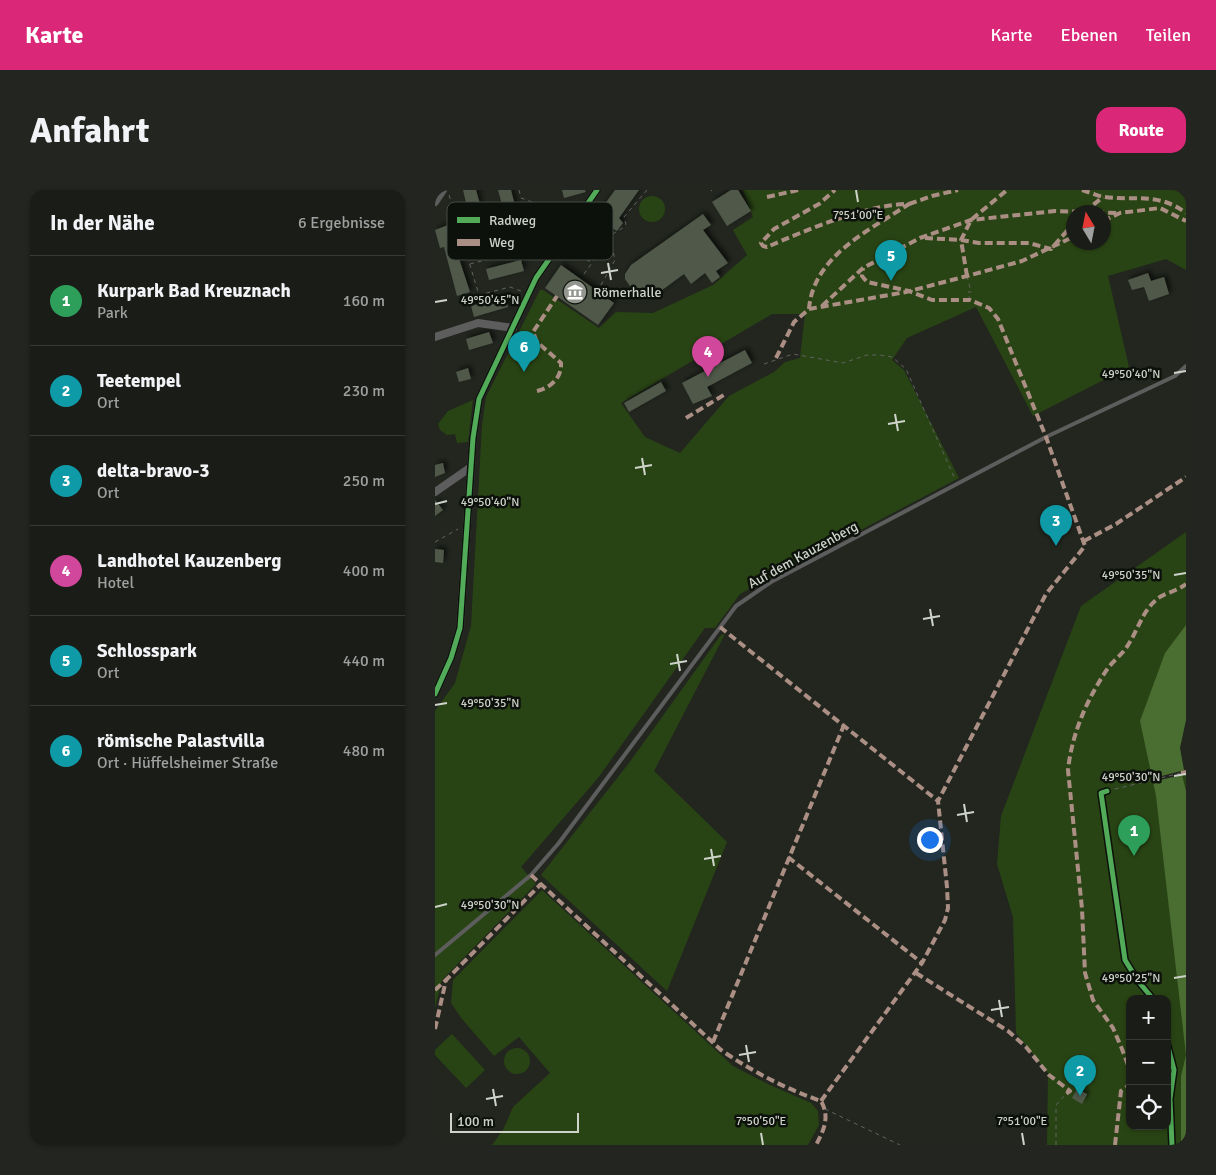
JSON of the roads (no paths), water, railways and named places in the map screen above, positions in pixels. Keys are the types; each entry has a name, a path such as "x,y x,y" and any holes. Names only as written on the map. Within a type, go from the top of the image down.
{"street":[{"path":"435,202 443,190"},
{"path":"588,202 597,190"},
{"path":"435,694 451,658 459,628 471,467 479,399 529,294 548,260"},
{"path":"435,337 478,323 513,328"},
{"path":"435,492 471,467"}],"lane":[{"name":"Auf dem Kauzenberg","path":"435,955 524,881 553,850 663,707 736,606 771,582 1046,437 1175,376 1186,366"}],"place":[{"name":"Schlosspark","path":"891,281"},
{"name":"Römerhalle","path":"575,292"},
{"name":"römische Palastvilla","path":"524,372"},
{"name":"Landhotel Kauzenberg","path":"708,377"},
{"name":"delta-bravo-3","path":"1056,546"},
{"name":"Kurpark Bad Kreuznach","path":"1134,856"},
{"name":"Teetempel","path":"1080,1096"}]}
